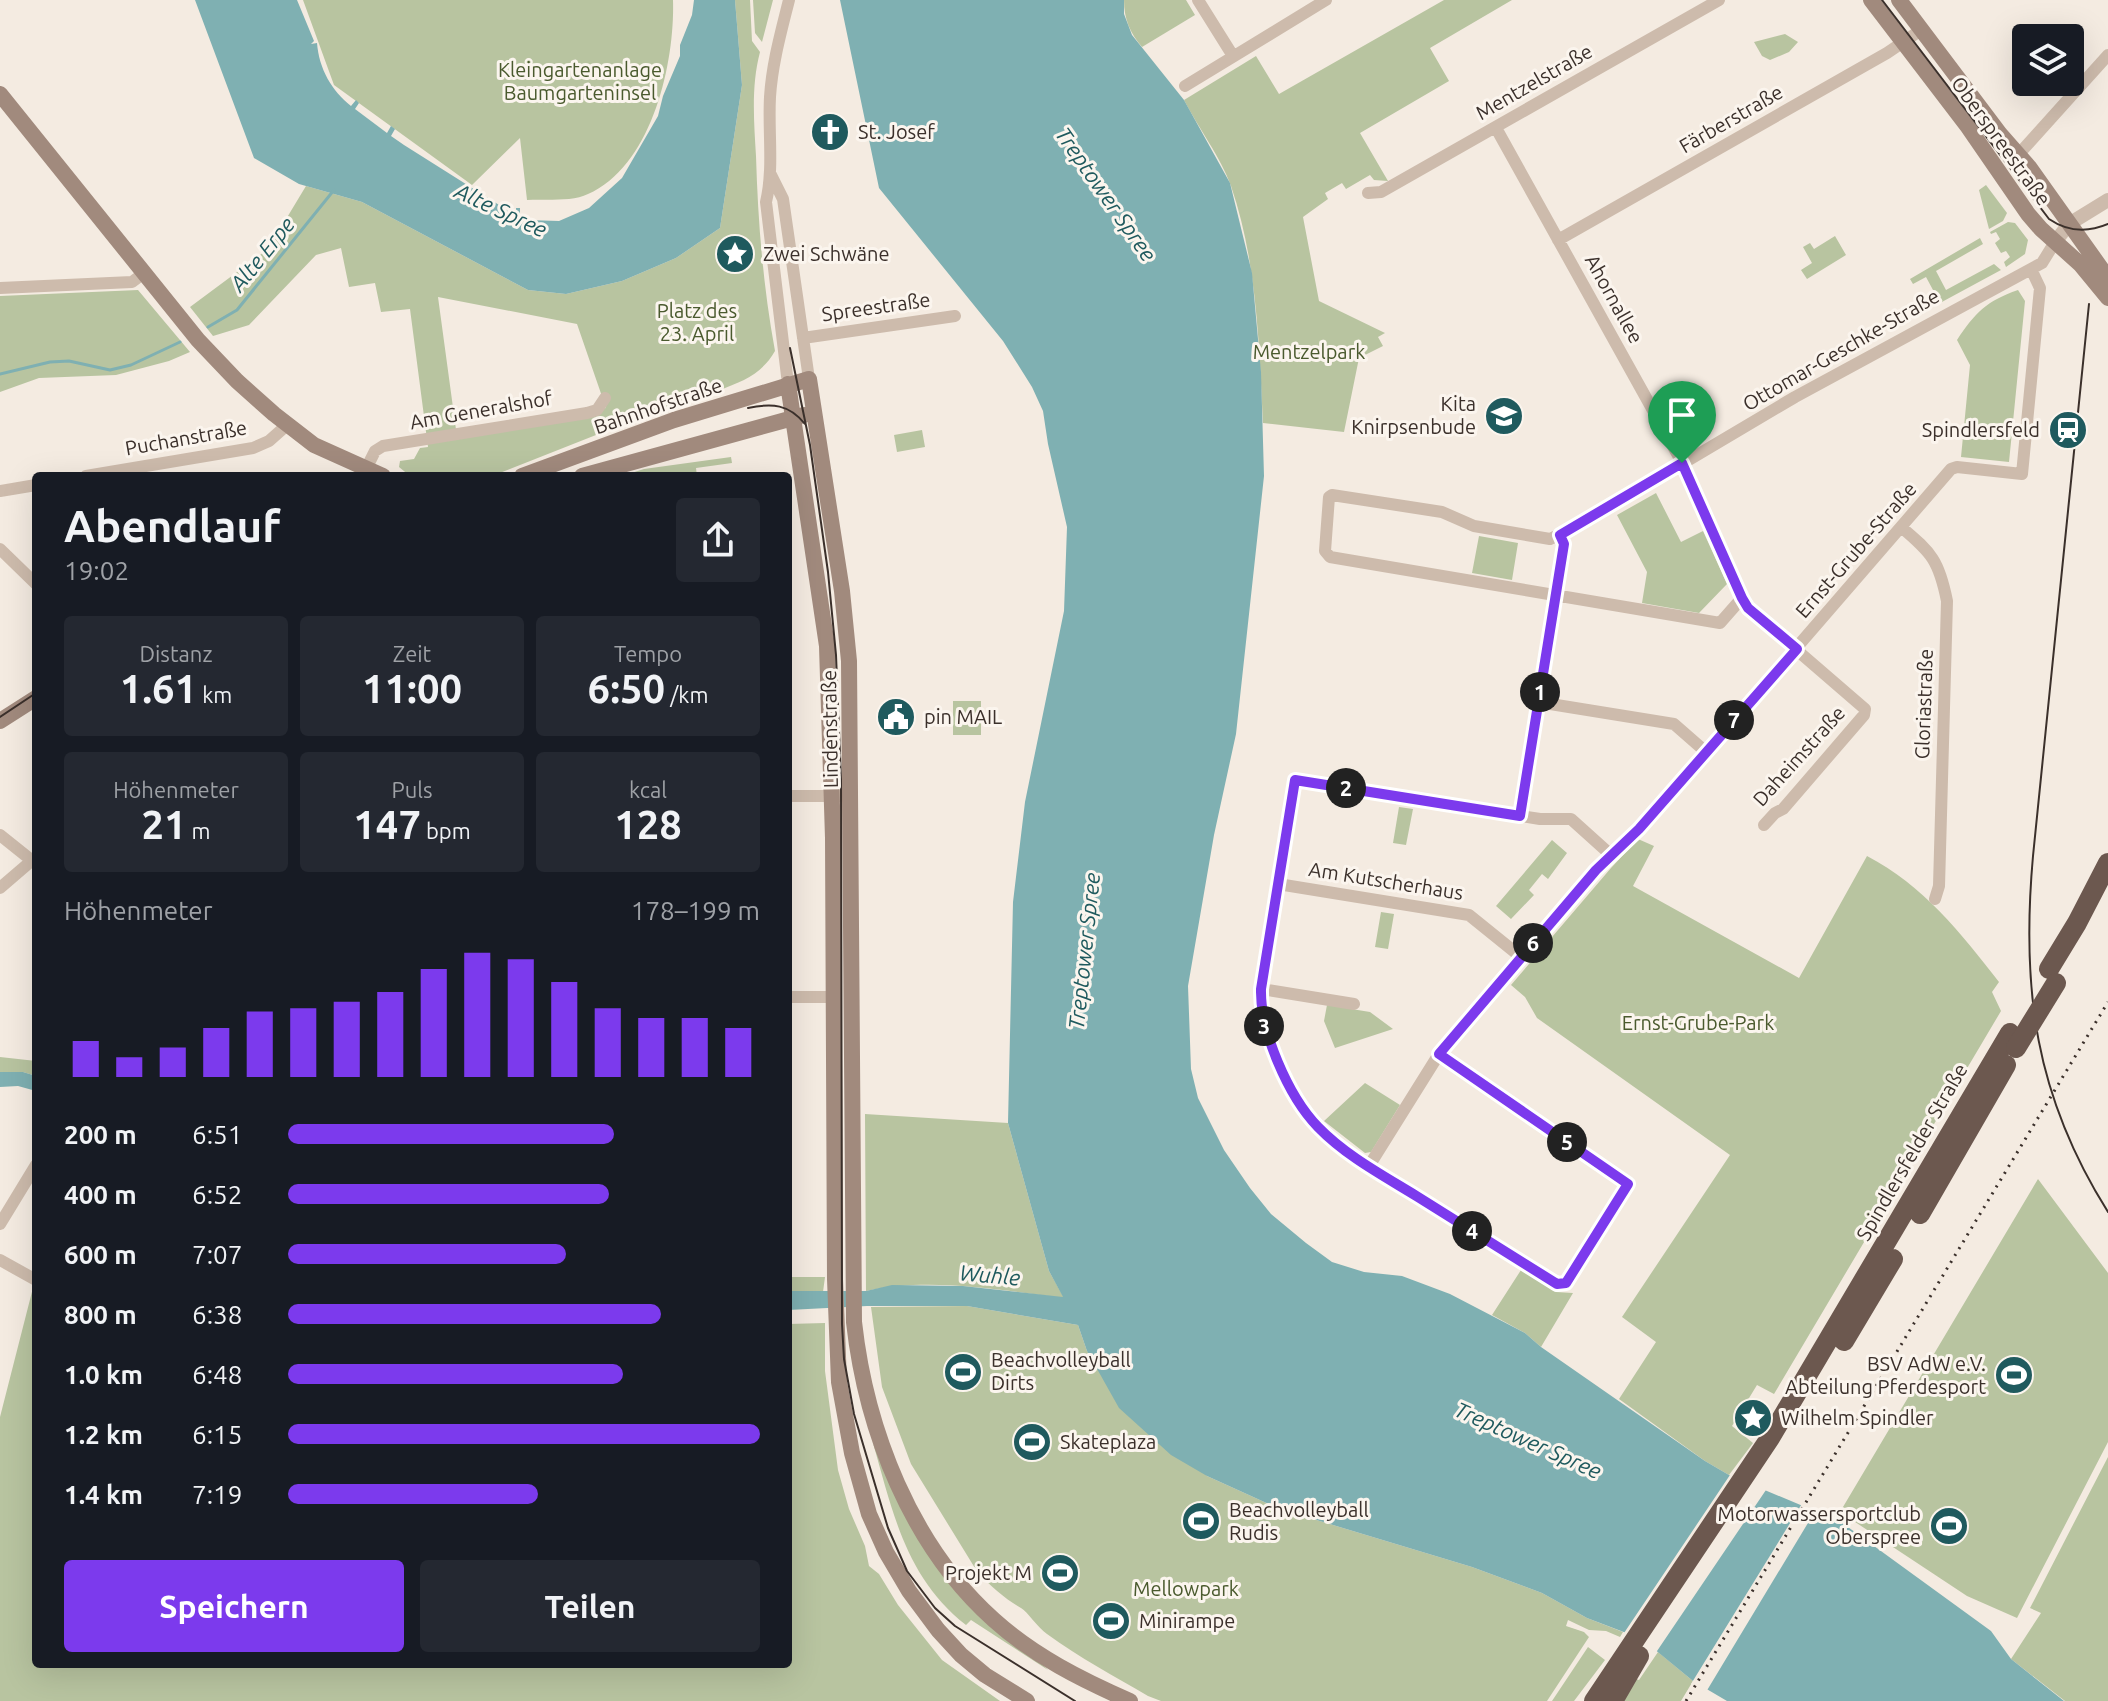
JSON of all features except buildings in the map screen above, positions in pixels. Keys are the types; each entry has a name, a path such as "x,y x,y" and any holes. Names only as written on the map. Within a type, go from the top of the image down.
{"highway":[{"name":"Spindlersfelder Straße","path":"2052,976 2107,864"},
{"name":"Spindlersfelder Straße","path":"1630,1658 1871,1296 2013,1040 2108,893"},
{"path":"1594,1701 1630,1658"},
{"path":"1613,1701 1630,1658"}],"main road":[{"name":"Oberspreestraße","path":"1871,0 1968,127 2025,209 2041,229 2080,264 2108,298"},
{"name":"Oberspreestraße","path":"1899,0 2108,278"},
{"path":"0,94 210,354 287,425 326,451 376,472"},
{"name":"Bahnhofstraße","path":"533,472 674,420 809,379"},
{"name":"Lindenstraße","path":"809,379 846,619 849,661 854,1299 861,1376 882,1446 911,1509 932,1546 962,1587 995,1621 1096,1694 1130,1701"},
{"name":"Lindenstraße","path":"788,384 827,646 833,838 836,1367 852,1453 869,1514 886,1552 909,1591 954,1649 985,1675 1027,1701"},
{"path":"597,472 815,412"},
{"path":"0,721 32,701"}],"street":[{"name":"Lindenstraße","path":"788,384 766,202 771,174 770,97 777,47 789,0"},
{"path":"1198,0 1233,56"},
{"path":"1185,86 1326,0"},
{"name":"Mentzelstraße","path":"1368,193 1381,192 1719,0"},
{"name":"Färberstraße","path":"1558,240 1921,30"},
{"path":"2018,155 2108,55"},
{"name":"Ahornallee","path":"1496,128 1682,463 1742,598 1748,608 1797,649"},
{"name":"Lindenstraße","path":"771,174 783,199 809,379"},
{"name":"Ottomar-Geschke-Straße","path":"1560,535 1970,300 2042,263 2069,224 2108,200"},
{"name":"Ernst-Grube-Straße","path":"1369,1166 1439,1054 1611,855 1639,829 1797,649 1951,469 1957,467 2022,474 2040,288 2031,269"},
{"path":"0,288 132,282 144,273"},
{"name":"Spreestraße","path":"803,338 955,316"},
{"name":"Am Generalshof","path":"367,467 375,451 383,446 587,413 597,410 605,398"},
{"name":"Puchanstraße","path":"110,472 253,448 275,437 287,425"},
{"path":"0,491 32,486"},
{"path":"1520,816 1555,595 1564,544 1560,535 1550,539 1480,528 1445,513 1329,497 1325,551 1330,557 1555,595 1720,623 1742,598"},
{"name":"Gloriastraße","path":"1901,527 1933,557 1942,573 1947,601 1939,886 1935,899"},
{"path":"0,549 32,580"},
{"name":"Daheimstraße","path":"1764,825 1783,809 1864,715 1865,709 1861,705 1797,649"},
{"path":"1538,702 1674,724 1706,752"},
{"path":"1439,1054 1628,1184 1566,1283 1557,1284 1337,1144 1316,1125 1295,1094 1264,1023 1261,989 1295,780 1520,816 1571,819 1611,855"},
{"path":"792,796 851,796"},
{"path":"0,835 32,858"},
{"path":"0,888 32,862"},
{"name":"Am Kutscherhaus","path":"1278,884 1469,915 1521,957"},
{"path":"1261,989 1354,1004"},
{"path":"792,997 834,997"},
{"path":"0,1224 32,1172"},
{"path":"0,1260 32,1278"}],"green space":[{"name":"Kleingartenanlage Baumgarteninsel","path":"303,0 673,0 673,25 664,82 655,110 644,137 629,161 610,180 582,197 527,200 520,138 472,185 334,85"},
{"name":"Platz des 23. April","path":"735,0 750,0 752,41 760,52 754,104 760,230 775,351 758,371 744,380 720,390 715,388 502,472 405,472 399,467 400,461 414,459 420,448 428,447 410,309 381,312 375,283 349,287 341,248 316,255 249,325 213,336 190,307 268,249 306,186 362,202 528,290 566,294 622,281 676,258 720,228 742,85","holes":["438,297 577,324 606,408 457,437"]},
{"path":"753,0 773,0 762,42 755,33"},
{"path":"1124,0 1186,0 1195,15 1142,47 1128,25"},
{"name":"Mentzelpark","path":"1444,0 1512,0 1430,48 1449,81 1360,133 1388,181 1374,180 1370,175 1346,189 1342,183 1325,193 1328,199 1303,217 1319,301 1385,333 1378,337 1383,346 1359,358 1344,432 1263,423 1255,303 1240,215 1227,175 1184,100 1256,56 1279,94"},
{"path":"1785,34 1798,42 1789,52 1770,60 1762,56 1754,42"},
{"path":"1986,185 2007,213 2003,221 1989,229 1979,190"},
{"path":"2008,222 2015,223 2028,240 2025,254 2006,267 2004,262 2010,257 2006,251 2001,253 1995,243 2000,239 1996,232 1990,232"},
{"path":"1835,236 1846,255 1807,279 1801,270 1812,263 1803,247 1810,243 1814,249"},
{"path":"1980,238 1983,244 1936,271 1946,290 1994,264 2001,270 1940,303 1926,277 1913,284 1910,279"},
{"path":"138,290 190,352 116,375 39,378 0,392 0,296"},
{"path":"2018,290 2025,301 2009,462 1961,457 1970,365 1957,340 1982,309"},
{"path":"922,430 925,447 897,452 894,435"},
{"path":"731,457 732,463 696,468 696,472 635,472"},
{"path":"1656,493 1681,542 1703,531 1727,584 1699,613 1642,603 1647,572 1617,515"},
{"path":"1479,536 1518,543 1512,580 1472,573"},
{"path":"953,701 981,701 981,735 953,735"},
{"path":"1399,807 1413,809 1406,845 1393,843"},
{"name":"Ernst-Grube-Park","path":"1638,839 1654,846 1633,886 1799,978 1867,856 1906,881 1940,912 1999,982 1992,992 2001,1011 1774,1394 1757,1385 1732,1426 1753,1443 1729,1475 1619,1399 1656,1342 1622,1317 1730,1155 1537,1018 1525,997 1511,985"},
{"path":"1552,840 1567,853 1548,879 1542,874 1529,890 1534,895 1511,919 1496,906"},
{"path":"1381,912 1394,914 1388,949 1375,947"},
{"path":"1327,1005 1370,1012 1393,1029 1335,1048 1324,1021"},
{"path":"0,1057 32,1061 32,1075 0,1072"},
{"path":"1365,1083 1400,1105 1371,1152 1365,1153 1324,1121"},
{"path":"865,1114 1008,1123 1049,1271 1064,1298 940,1285 866,1291"},
{"name":"BSV AdW e.V. Abteilung Pferdesport","path":"2038,1179 2108,1273 2108,1442 2017,1618 1967,1596 1840,1512"},
{"path":"1521,1270 1556,1292 1573,1293 1541,1347 1525,1333 1492,1315"},
{"path":"792,1277 825,1277 823,1292 792,1291"},
{"path":"32,1292 32,1668 792,1668 792,1324 825,1323 825,1371 838,1470 869,1566 879,1574 898,1605 942,1660 1000,1701 0,1701 0,1417"},
{"name":"Mellowpark","path":"967,1306 1078,1325 1087,1351 1207,1476 1280,1509 1472,1567 1542,1593 1587,1618 1623,1632 1620,1637 1606,1631 1589,1630 1568,1620 1566,1626 1589,1637 1547,1701 1161,1701 1148,1696 1047,1634 1024,1610 983,1578 911,1464 882,1387 871,1307"},
{"path":"873,1443 899,1503 923,1544 1048,1670 971,1620 966,1625 929,1587 904,1543"},
{"path":"2108,1457 2108,1701 2065,1701 2011,1659 2041,1613 2030,1608"},
{"path":"1588,1647 1605,1660 1574,1701 1552,1701"},
{"path":"1658,1652 1693,1681 1681,1701 1624,1701 1636,1679 1639,1680"}],"water":[{"name":"Alte Spree","path":"195,0 297,0 314,41 311,44 317,43 320,62 328,79 351,106 356,100 359,103 355,109 387,133 391,126 395,129 391,136 507,210 516,214 516,208 520,208 520,216 527,220 559,221 589,208 622,178 658,116 680,56 680,45 692,15 694,0 735,0 742,85 720,228 676,258 622,281 566,294 528,290 362,202 299,184 254,158"},
{"name":"Treptower Spree","path":"840,0 1124,0 1124,14 1132,35 1184,100 1230,183 1252,273 1261,372 1264,476 1236,734 1214,835 1188,986 1191,1069 1198,1098 1224,1150 1250,1188 1271,1214 1332,1262 1364,1272 1402,1276 1450,1294 1525,1333 1729,1475 1841,1522 1991,1631 2011,1659 2064,1701 1727,1701 1693,1681 1642,1639 1587,1618 1542,1593 1472,1567 1280,1509 1207,1476 1171,1455 1119,1408 1087,1351 1078,1325 967,1306 792,1310 792,1291 866,1291 892,1285 963,1286 1063,1297 1049,1271 1008,1123 1013,902 1025,802 1064,611 1067,527 1043,411 1032,387 1003,341 879,188"},
{"path":"0,1072 32,1075 32,1090 18,1086 0,1087"}],"pier":[{"path":"1732,1472 1768,1487 1655,1654 1640,1642 1622,1636"},
{"path":"1803,1502 1817,1508 1706,1692 1691,1684"}],"waterway":[{"name":"Alte Erpe","path":"208,327 237,310 334,190"},
{"name":"Alte Erpe","path":"0,374 50,362 69,361 110,370 131,365 180,342"}],"tram line":[{"path":"1882,0 2049,219 2063,227 2078,230 2108,224"},
{"path":"2089,304 2033,856 2029,951 2032,997 2049,1083 2083,1169 2108,1212"},
{"path":"790,348 810,445 836,655 841,779 842,1324 844,1359 854,1414 888,1528 907,1571 935,1608 955,1626 1075,1701"},
{"path":"748,408 780,407 793,412 805,424"},
{"path":"0,717 32,696"}],"railway":[{"path":"1686,1701 2108,1002"}],"place":[{"name":"St. Josef","path":"830,132"},
{"name":"Zwei Schwäne","path":"735,254"},
{"name":"Kita Knirpsenbude","path":"1504,416"},
{"name":"Spindlersfeld","path":"2068,430"},
{"name":"pin MAIL","path":"896,717"},
{"name":"Beachvolleyball Dirts","path":"963,1372"},
{"name":"BSV AdW e.V. Abteilung Pferdesport","path":"2014,1375"},
{"name":"Wilhelm Spindler","path":"1753,1418"},
{"name":"Skateplaza","path":"1032,1442"},
{"name":"Beachvolleyball Rudis","path":"1201,1521"},
{"name":"Motorwassersportclub Oberspree","path":"1949,1526"},
{"name":"Projekt M","path":"1060,1573"},
{"name":"Minirampe","path":"1111,1621"}],"route":[{"path":"1682,463 1748,608 1797,649 1639,829 1596,870 1439,1054 1628,1184 1566,1283 1557,1284 1369,1166 1316,1125 1295,1094 1279,1061 1264,1023 1261,989 1295,780 1520,816 1564,544 1560,535 1682,463"}],"water label":[{"name":"Wuhle","path":"990,1275"}]}
